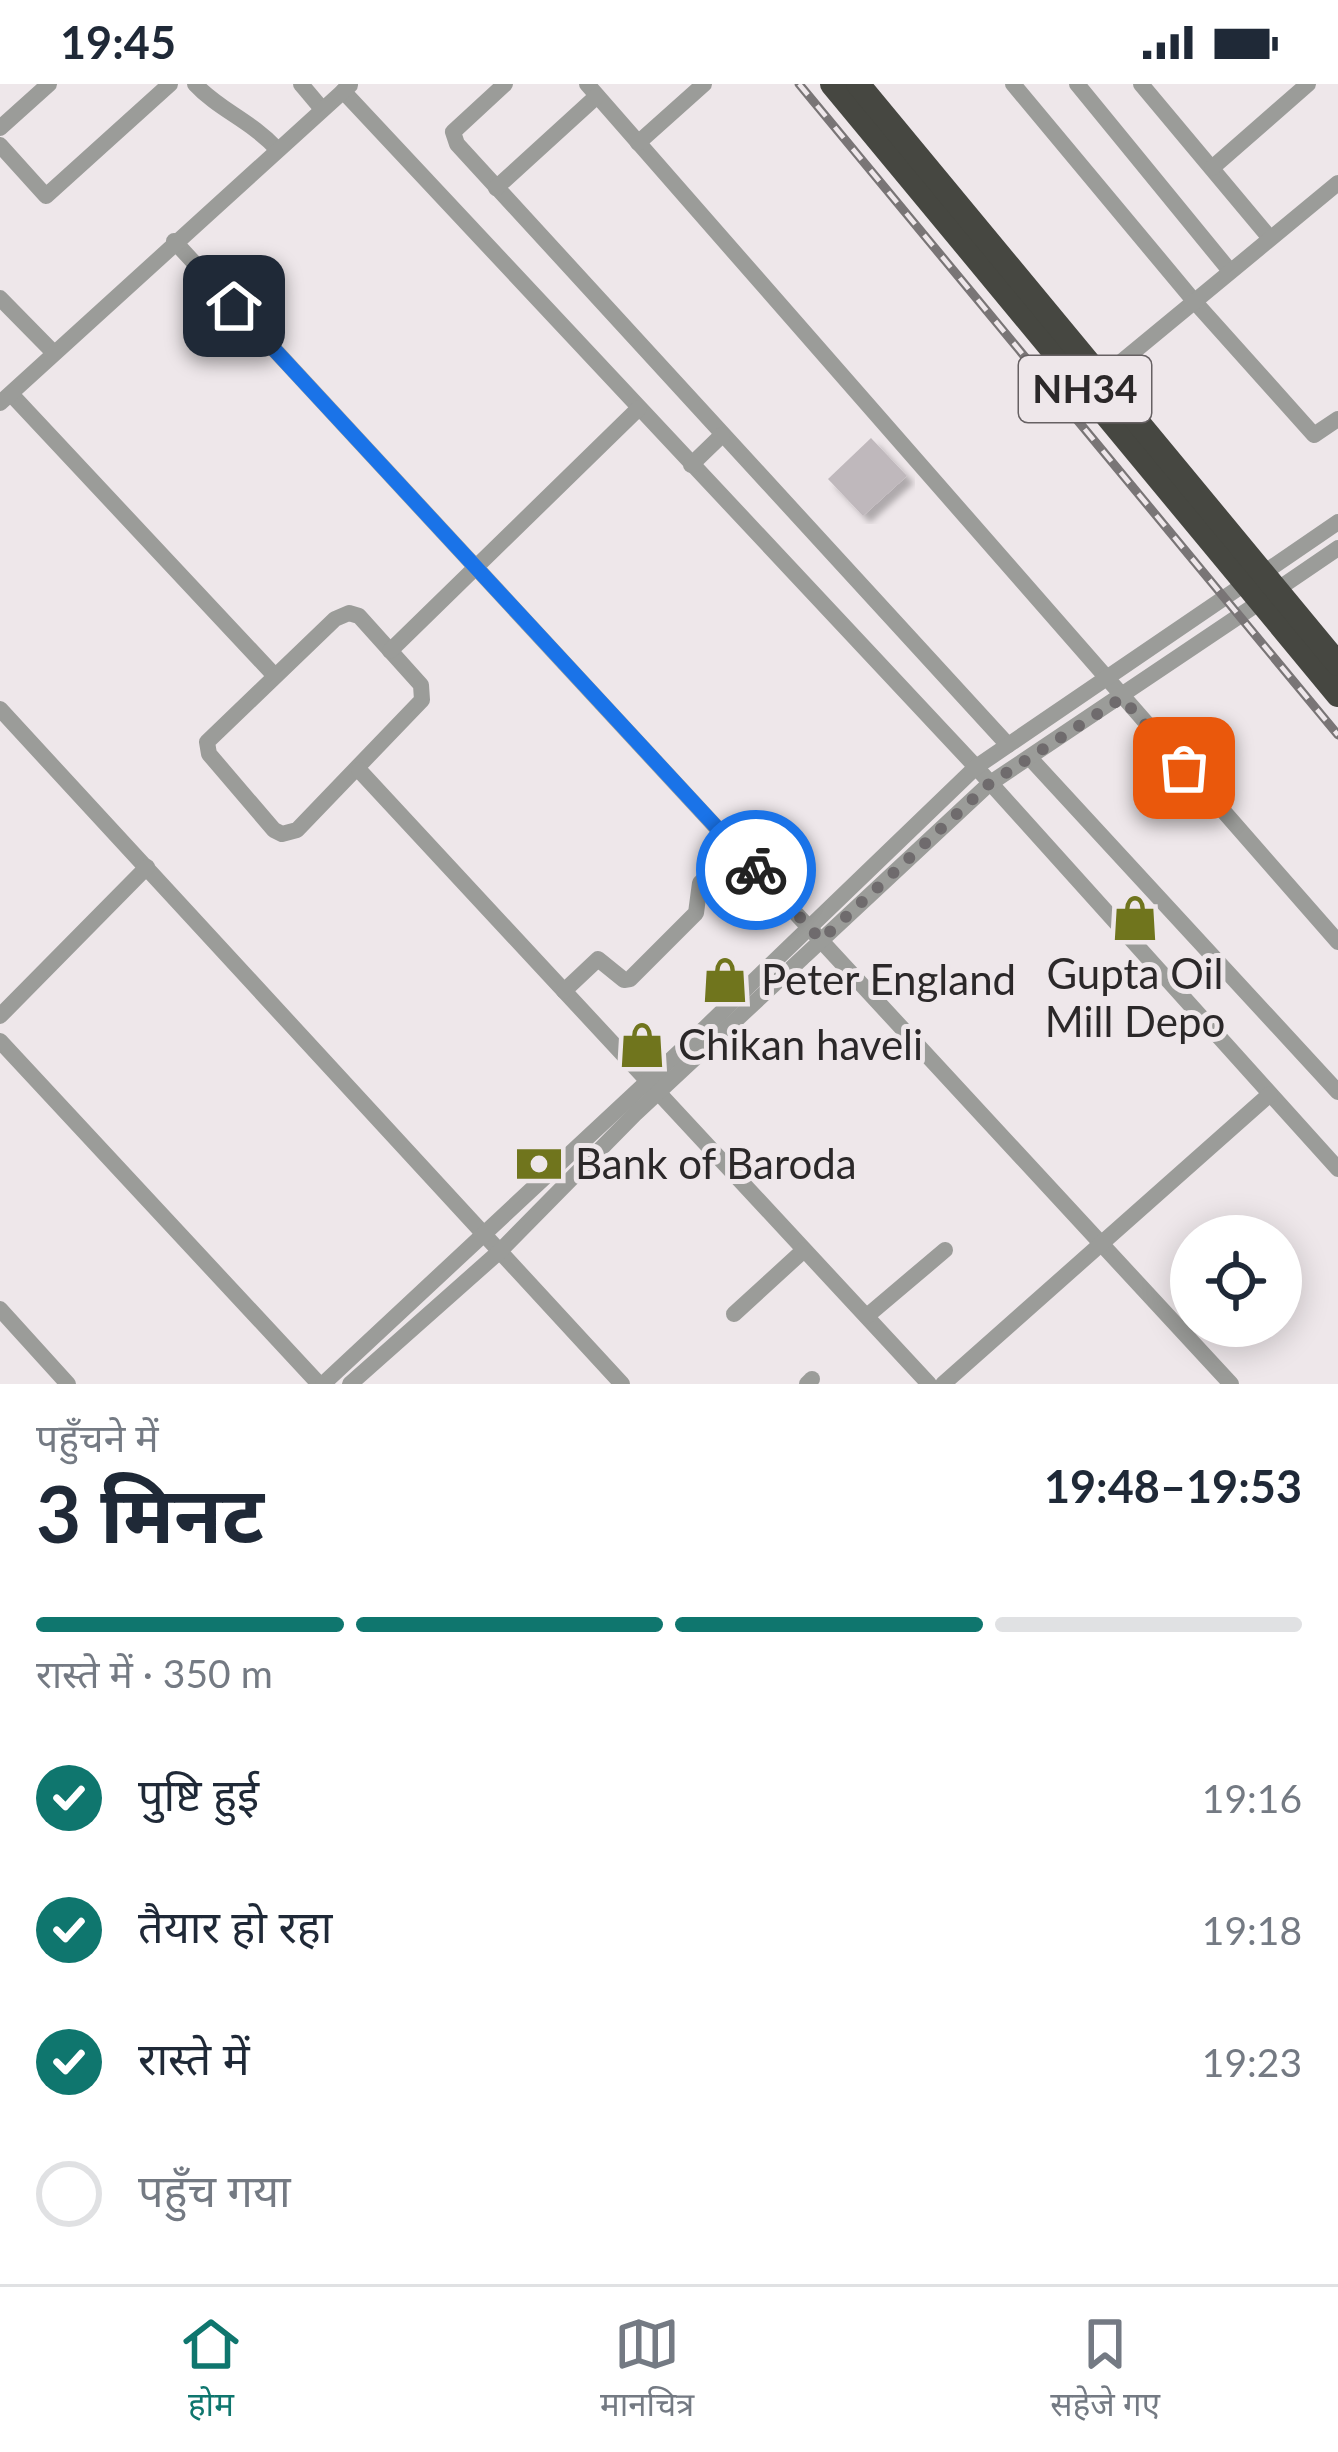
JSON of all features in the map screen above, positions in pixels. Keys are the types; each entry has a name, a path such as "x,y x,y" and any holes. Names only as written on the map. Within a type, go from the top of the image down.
{"highway":[{"name":"NH34","path":"832,84 1102,376 1262,586 1338,695"},
{"name":"NH34","path":"858,84 958,221 1262,586 1338,664"}],"street":[{"path":"0,128 49,84"},
{"path":"0,145 46,196 170,84"},
{"path":"196,84 211,99 250,122 277,149"},
{"path":"301,84 322,109"},
{"path":"505,84 452,136 1008,745"},
{"path":"638,143 704,84"},
{"path":"1013,84 1194,301 1314,435 1338,419"},
{"path":"1077,84 1230,271"},
{"path":"1141,84 1269,237"},
{"path":"1212,168 1308,84"},
{"path":"275,676 5,398 341,88 976,767 1338,1169"},
{"path":"496,188 592,90 1338,942"},
{"path":"1102,376 1338,183"},
{"path":"174,241 1231,1384"},
{"path":"0,298 54,353"},
{"path":"390,651 639,408"},
{"path":"691,465 722,435"},
{"path":"0,1041 321,1384 815,934 989,784 1122,698 1338,522"},
{"path":"815,934 976,767 1106,680 1262,586 1338,548"},
{"path":"349,613 359,616 421,685 424,695 358,770 288,834 274,830 206,746 275,676 335,619 349,613"},
{"path":"0,709 622,1384"},
{"path":"1030,758 1338,1092"},
{"path":"358,770 928,1384"},
{"path":"564,991 598,959 624,980 631,979 696,913 700,883 736,849"},
{"path":"0,1016 147,867"},
{"path":"350,1384 500,1251 651,1088"},
{"path":"943,1384 1270,1094"},
{"path":"734,1314 804,1250"},
{"path":"867,1316 945,1250"},
{"path":"0,1309 68,1384"}],"building":[{"path":"871,438 907,476 863,516 828,479"}],"railway":[{"path":"799,84 1338,735"}],"way so far":[{"path":"756,870 821,940 989,784 1122,698 1184,768"}],"place":[{"name":"Gupta Oil Mill Depo","path":"1135,918"},
{"name":"Peter England","path":"725,980"},
{"name":"Chikan haveli","path":"642,1045"},
{"name":"Bank of Baroda","path":"539,1164"}],"route":[{"path":"234,306 756,870"}]}
